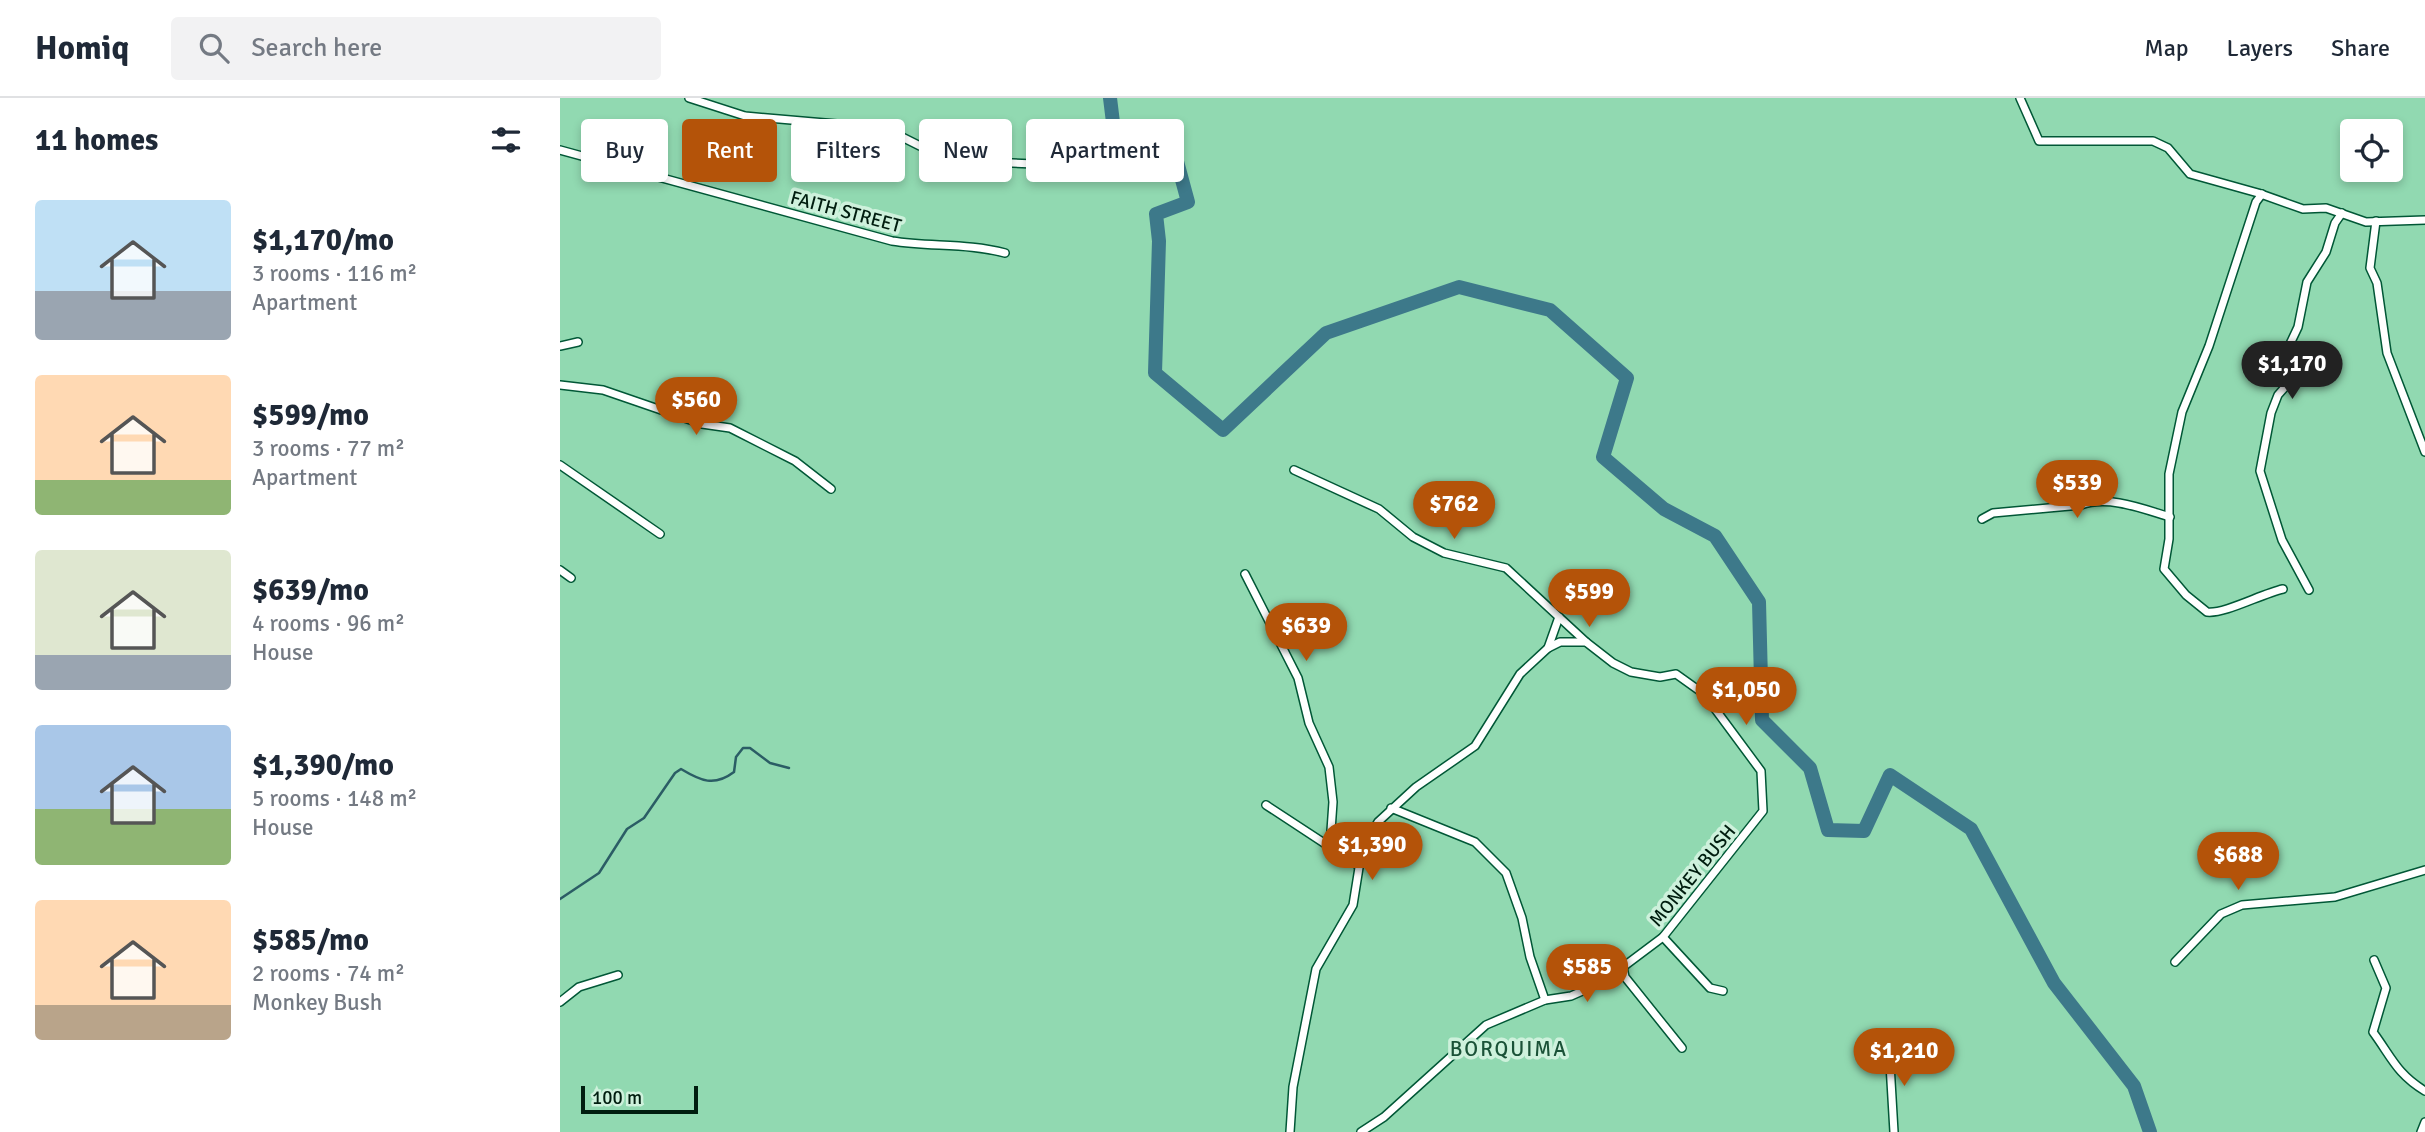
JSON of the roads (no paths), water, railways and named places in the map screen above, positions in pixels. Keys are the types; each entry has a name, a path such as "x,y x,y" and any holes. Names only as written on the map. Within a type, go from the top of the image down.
{"street":[{"path":"689,98 745,116 860,126 900,136 920,146 990,162 1026,164"},
{"path":"2020,98 2039,141 2153,141 2168,148 2190,174 2262,194 2302,209 2326,208 2358,221 2425,220"},
{"name":"FAITH STREET","path":"560,150 892,241 918,245 970,246 1005,253"},
{"path":"2262,194 2256,202 2209,346 2182,412 2169,474 2170,517 2164,569 2200,609 2216,613 2283,589"},
{"path":"2309,590 2282,540 2260,471 2271,413 2278,395 2292,379 2289,346 2298,327 2307,282 2326,252 2335,223 2342,213"},
{"path":"2376,221 2370,268 2376,283 2387,353 2425,452"},
{"path":"560,346 578,342"},
{"path":"560,385 603,390 702,424 730,428 796,461 831,489"},
{"path":"560,465 660,534"},
{"path":"1294,470 1379,509 1413,537 1444,553 1506,568 1586,642"},
{"path":"1982,519 2002,512 2091,502 2112,502 2170,517"},
{"path":"560,570 571,578"},
{"path":"1245,575 1298,678 1310,723 1329,767 1333,802 1330,845"},
{"path":"1548,648 1559,617"},
{"path":"1290,1132 1293,1087 1310,990 1325,949 1345,923 1353,905 1359,866 1369,835 1391,808 1416,787 1475,746 1485,734 1505,694 1520,674 1548,648 1560,642 1586,642"},
{"name":"MONKEY BUSH","path":"1361,1132 1384,1117 1475,1033 1506,1015 1545,1000 1571,996 1623,967 1663,937 1763,811 1760,771 1697,687 1676,674 1660,677 1622,669 1586,642"},
{"path":"1266,805 1359,866"},
{"path":"1391,808 1475,842 1506,873 1545,1000"},
{"path":"2175,962 2221,914 2235,908 2335,897 2425,870"},
{"path":"1663,937 1710,988 1723,991"},
{"path":"2374,960 2386,988 2373,1032 2400,1074 2425,1091"},
{"path":"1623,967 1625,977 1682,1048"},
{"path":"560,1002 579,987 618,975"},
{"path":"1889,1047 1894,1132"},
{"path":"2421,1132 2425,1122"}],"waterway":[{"path":"1110,98 1116,147 1168,128 1188,202 1156,214 1159,241 1155,373 1223,430 1326,333 1459,287 1550,310 1627,378 1603,457 1664,509 1715,536 1759,602 1762,720 1810,768 1828,830 1864,831 1890,775 1971,829 2054,983 2134,1086 2150,1132"},
{"path":"560,899 599,873 627,829 644,818 675,773 681,769 708,781 720,780 734,772 736,757 743,748 750,748 770,763 789,768"}],"district":[{"name":"BORQUIMA","path":"1509,1049"}]}
